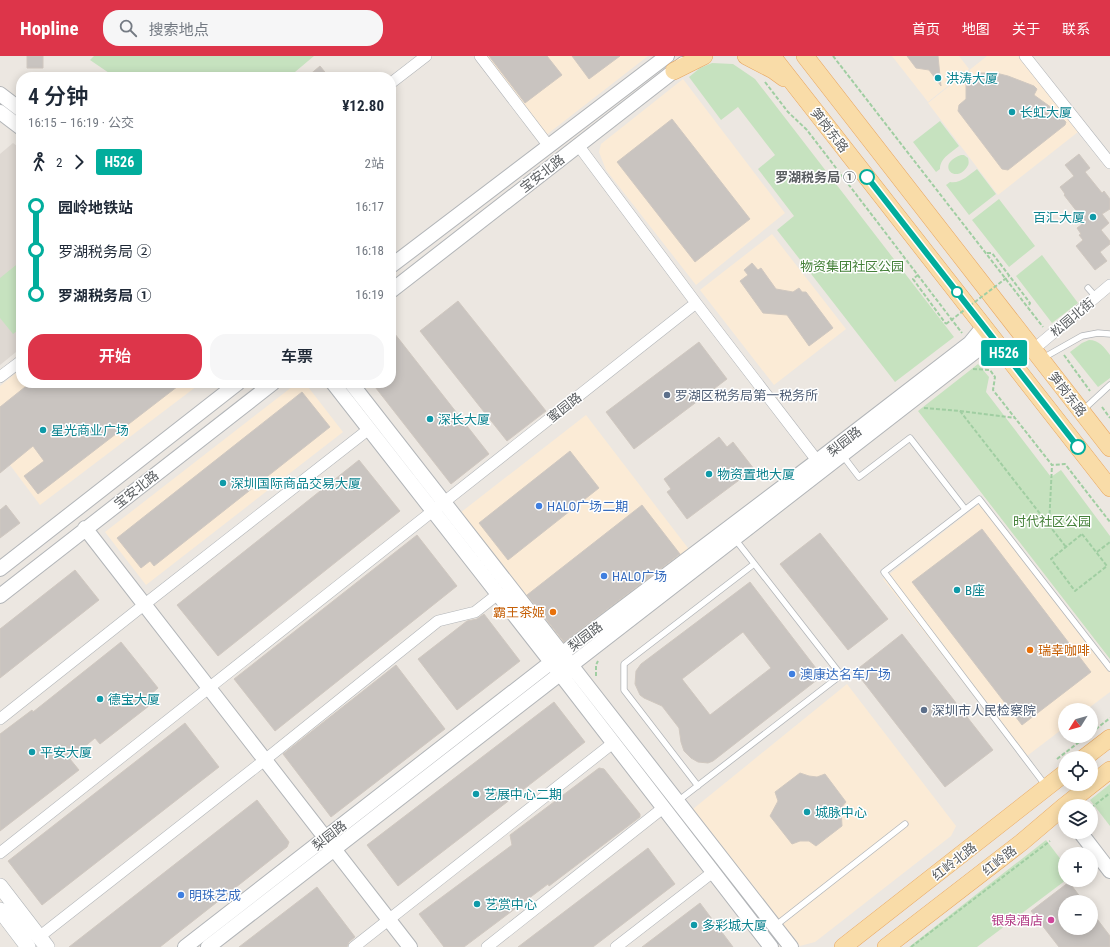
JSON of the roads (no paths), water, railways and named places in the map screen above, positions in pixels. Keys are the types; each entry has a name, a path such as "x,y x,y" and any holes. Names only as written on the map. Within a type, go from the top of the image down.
{"main road":[{"path":"667,60 704,56"},
{"path":"746,56 773,70 796,86"},
{"name":"笋岗东路","path":"772,56 1110,488"},
{"name":"笋岗东路","path":"805,56 813,63 1110,448"},
{"path":"1093,751 1110,738"},
{"name":"红岭路","path":"1076,799 1110,770"},
{"name":"红岭北路","path":"843,947 1047,788 1058,771"},
{"name":"红岭路","path":"886,947 1058,814"},
{"path":"0,886 38,944"},
{"path":"0,910 38,944"}],"street":[{"path":"396,79 426,56"},
{"path":"480,56 548,145"},
{"name":"宝安北路","path":"396,262 548,145 667,60 693,56"},
{"path":"1025,56 1075,125 1110,163"},
{"name":"宝安北路","path":"396,287 578,145 667,60"},
{"path":"0,94 16,106"},
{"path":"0,112 16,124"},
{"path":"578,145 820,465"},
{"name":"松园北街","path":"1037,354 1110,285"},
{"name":"蜜园路","path":"0,852 696,303"},
{"name":"梨园路","path":"208,947 571,664 735,539 820,465 970,343 984,326"},
{"name":"梨园路","path":"185,947 562,653 820,465 842,455 976,351 996,341"},
{"path":"0,377 16,365"},
{"name":"宝安北路","path":"0,569 232,388"},
{"name":"宝安北路","path":"0,596 267,388"},
{"path":"337,388 772,947"},
{"path":"355,388 791,947"},
{"path":"0,719 144,604 369,429"},
{"path":"86,528 410,947"},
{"path":"38,944 438,622 475,612 498,594"},
{"path":"354,947 613,743"},
{"path":"487,947 663,808"},
{"path":"1085,839 1110,871"},
{"path":"616,947 713,872"}],"lane":[{"path":"1088,288 1096,297"},
{"path":"1037,354 1082,336 1098,332 1110,334"},
{"path":"1082,411 1110,385"},
{"path":"842,455 859,477 910,438 965,509"},
{"path":"1047,788 884,572 979,498 1110,668"},
{"path":"678,802 841,676 735,539"},
{"path":"698,786 624,690 624,664 754,564"},
{"path":"775,927 905,824"}],"place":[{"name":"洪涛大厦","path":"938,78"},
{"name":"长虹大厦","path":"1012,112"},
{"name":"罗湖税务局 ①","path":"867,177"},
{"name":"百汇大厦","path":"1093,217"},
{"name":"罗湖区税务局第一税务所","path":"667,395"},
{"name":"深长大厦","path":"430,419"},
{"name":"星光商业广场","path":"43,430"},
{"name":"物资置地大厦","path":"709,474"},
{"name":"深圳国际商品交易大厦","path":"223,483"},
{"name":"HALO广场二期","path":"539,506"},
{"name":"HALO广场","path":"604,576"},
{"name":"B座","path":"957,590"},
{"name":"霸王茶姬","path":"553,612"},
{"name":"瑞幸咖啡","path":"1030,650"},
{"name":"澳康达名车广场","path":"792,674"},
{"name":"德宝大厦","path":"100,699"},
{"name":"深圳市人民检察院","path":"924,710"},
{"name":"平安大厦","path":"32,752"},
{"name":"艺展中心二期","path":"476,794"},
{"name":"城脉中心","path":"807,812"},
{"name":"明珠艺成","path":"181,895"},
{"name":"艺赏中心","path":"477,904"},
{"name":"银泉酒店","path":"1051,920"},
{"name":"多彩城大厦","path":"694,925"}],"park label":[{"name":"物资集团社区公园","path":"852,266"},
{"name":"时代社区公园","path":"1052,521"}]}
